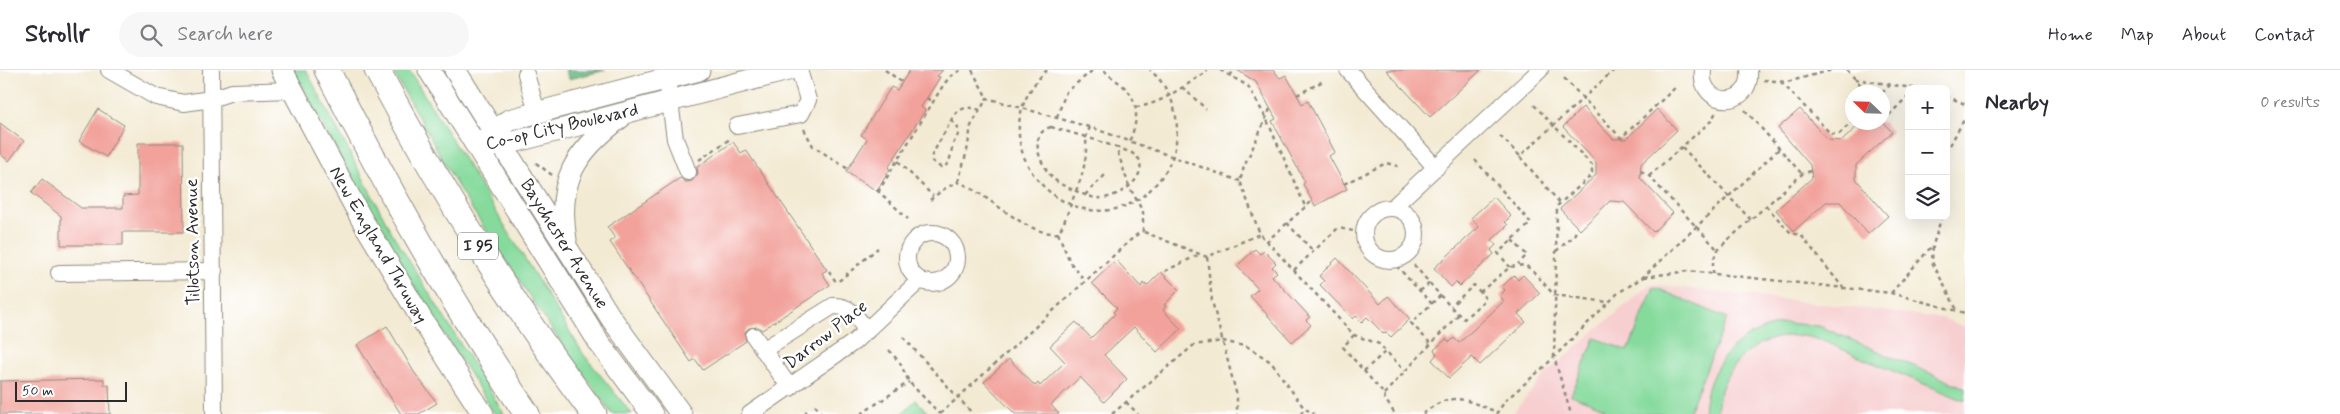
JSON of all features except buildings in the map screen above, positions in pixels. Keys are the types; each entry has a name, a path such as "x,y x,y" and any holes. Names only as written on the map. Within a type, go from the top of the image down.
{"highway":[{"name":"I 95","path":"326,70 411,227 480,343 527,414"},
{"name":"I 95","path":"377,70 424,156 479,248 544,346 594,414"}],"main road":[{"name":"New England Thruway","path":"282,70 361,218 421,318 483,414"},
{"name":"Baychester Avenue","path":"429,70 600,344 652,414"},
{"name":"Baychester Avenue","path":"455,70 611,318 681,414"},
{"name":"Co-op City Boulevard","path":"497,138 509,120 699,70"},
{"name":"Co-op City Boulevard","path":"477,147 497,138 627,112 788,70"},
{"path":"569,252 562,214 569,176 577,158 604,130 627,112"}],"street":[{"path":"109,70 139,89 170,101 184,103 212,99 232,92 291,90"},
{"name":"Tillotson Avenue","path":"212,70 214,414"},
{"path":"737,126 800,114 808,100 799,70"},
{"path":"1348,70 1436,168"},
{"path":"1392,208 1408,215 1416,230 1412,247 1407,253 1391,260 1375,255 1365,242 1364,233 1370,218 1376,212 1392,208 1540,70"},
{"path":"1701,72 1708,91 1729,98 1748,86 1749,74"},
{"path":"526,74 537,112"},
{"path":"667,79 675,139 688,172"},
{"path":"59,273 214,271"},
{"name":"Darrow Place","path":"750,414 790,388 867,331 920,280"},
{"path":"763,350 833,306 843,305 852,312 867,331"},
{"path":"754,336 790,388"}],"path":[{"path":"885,70 902,82"},
{"path":"908,219 878,191 944,84 951,76 961,70"},
{"path":"972,70 987,98 1090,127 1240,181"},
{"path":"1047,70 1029,92 1022,107 1019,137 1027,166 1046,190 1071,205 1098,210 1111,209 1137,200 1158,182 1172,158 1178,132 1174,106 1169,94 1150,70"},
{"path":"1057,117 1066,92 1093,70"},
{"path":"1104,70 1128,91 1136,107 1135,128 1129,142"},
{"path":"1136,107 1148,105 1169,94 1206,70"},
{"path":"1220,70 1248,86 1266,118 1305,206"},
{"path":"1230,76 1234,70"},
{"path":"1520,156 1614,70"},
{"path":"1749,74 1781,82 1832,70"},
{"path":"1847,70 1861,85"},
{"path":"1564,78 1621,138 1677,86"},
{"path":"1855,79 1905,86"},
{"path":"1297,95 1325,80"},
{"path":"1781,82 1831,134 1839,134 1845,128"},
{"path":"1182,87 1206,109"},
{"path":"927,98 933,102"},
{"path":"930,200 933,196 958,182 968,152 971,126 987,98"},
{"path":"1649,176 1711,121 1729,98 1746,111 1802,174"},
{"path":"1950,98 1965,104"},
{"path":"1890,114 1905,99"},
{"path":"1534,105 1592,165 1592,175 1556,206 1554,357 1570,414"},
{"path":"951,120 957,125 958,133 953,144 949,162 945,166 940,167 932,161 932,155 951,120 954,115 964,108 980,110"},
{"path":"1270,109 1244,167 1240,181 1260,234 1354,335 1379,344 1405,371"},
{"path":"1950,145 1965,118"},
{"path":"803,126 813,146 848,169"},
{"path":"1085,281 1063,251 1058,233 1084,174 1087,158 1086,137 1090,127"},
{"path":"1051,128 1116,147 1132,153 1140,163 1138,174 1129,186 1120,192 1103,198 1076,191 1062,184 1047,171 1041,161 1037,142 1039,135 1044,129 1051,128"},
{"path":"1500,136 1520,156 1560,203"},
{"path":"1116,147 1129,186 1143,212 1143,231"},
{"path":"1682,147 1751,220"},
{"path":"1423,414 1437,402 1446,398 1465,400 1497,413 1506,400 1554,357 1618,293 1642,278 1780,148"},
{"path":"1475,160 1531,223 1498,254 1510,267"},
{"path":"533,161 554,177"},
{"path":"898,161 933,196"},
{"path":"1344,184 1386,163 1398,166"},
{"path":"1641,170 1649,176 1718,250"},
{"path":"1713,274 1713,260 1718,250 1802,174 1811,171"},
{"path":"1085,194 1107,173"},
{"path":"958,182 973,187 1021,221 1049,234 1058,233"},
{"path":"1266,242 1312,201"},
{"path":"1766,206 1791,233 1801,234 1844,289"},
{"path":"1941,220 1934,244 1932,262 1957,310"},
{"path":"1287,223 1314,251"},
{"path":"1294,270 1338,228 1364,233"},
{"path":"1556,252 1574,236 1577,228"},
{"path":"1143,231 1207,257 1260,234"},
{"path":"889,350 900,363 909,382 940,414 1085,281 1143,231"},
{"path":"1512,240 1527,255 1518,265"},
{"path":"1891,294 1934,244"},
{"path":"830,270 836,282 878,248"},
{"path":"1165,271 1200,254"},
{"path":"1207,257 1212,301 1237,396 1237,414"},
{"path":"1391,260 1432,304"},
{"path":"1414,264 1430,283 1459,315 1464,319 1486,299 1474,285 1451,306"},
{"path":"1480,292 1510,267 1525,265 1533,271 1554,295 1609,302"},
{"path":"1642,278 1688,270 1891,294 1965,313"},
{"path":"1420,291 1430,283"},
{"path":"1430,343 1411,323 1441,295"},
{"path":"1384,394 1430,343 1459,315"},
{"path":"1354,335 1343,347 1384,394 1385,399 1395,414"},
{"path":"903,338 973,414"},
{"path":"1112,414 1194,345 1222,340 1248,347 1271,362 1304,408 1314,414"},
{"path":"1364,371 1386,351"},
{"path":"860,414 909,382"},
{"path":"1126,402 1138,414"},
{"path":"815,405 822,414"},
{"path":"1301,414 1304,408"}],"shaded area":[{"path":"1650,284 1942,318 1965,327 1965,414 1512,414 1546,373"}],"green space":[{"path":"293,70 306,70 392,233 504,414 495,414 385,240"},
{"path":"392,70 409,70 584,355 632,414 612,414 548,324 462,194"},
{"path":"565,70 606,70 569,79"},
{"path":"1654,287 1727,318 1688,414 1603,414 1604,408 1571,395 1595,338 1628,351"},
{"path":"1785,323 1819,326 1965,388 1965,401 1824,341 1802,336 1785,336 1769,340 1755,347 1742,357 1732,368 1724,382 1717,414 1704,414 1706,396 1711,380 1727,354 1752,334 1768,327"},
{"path":"916,400 929,414 901,414"}]}
